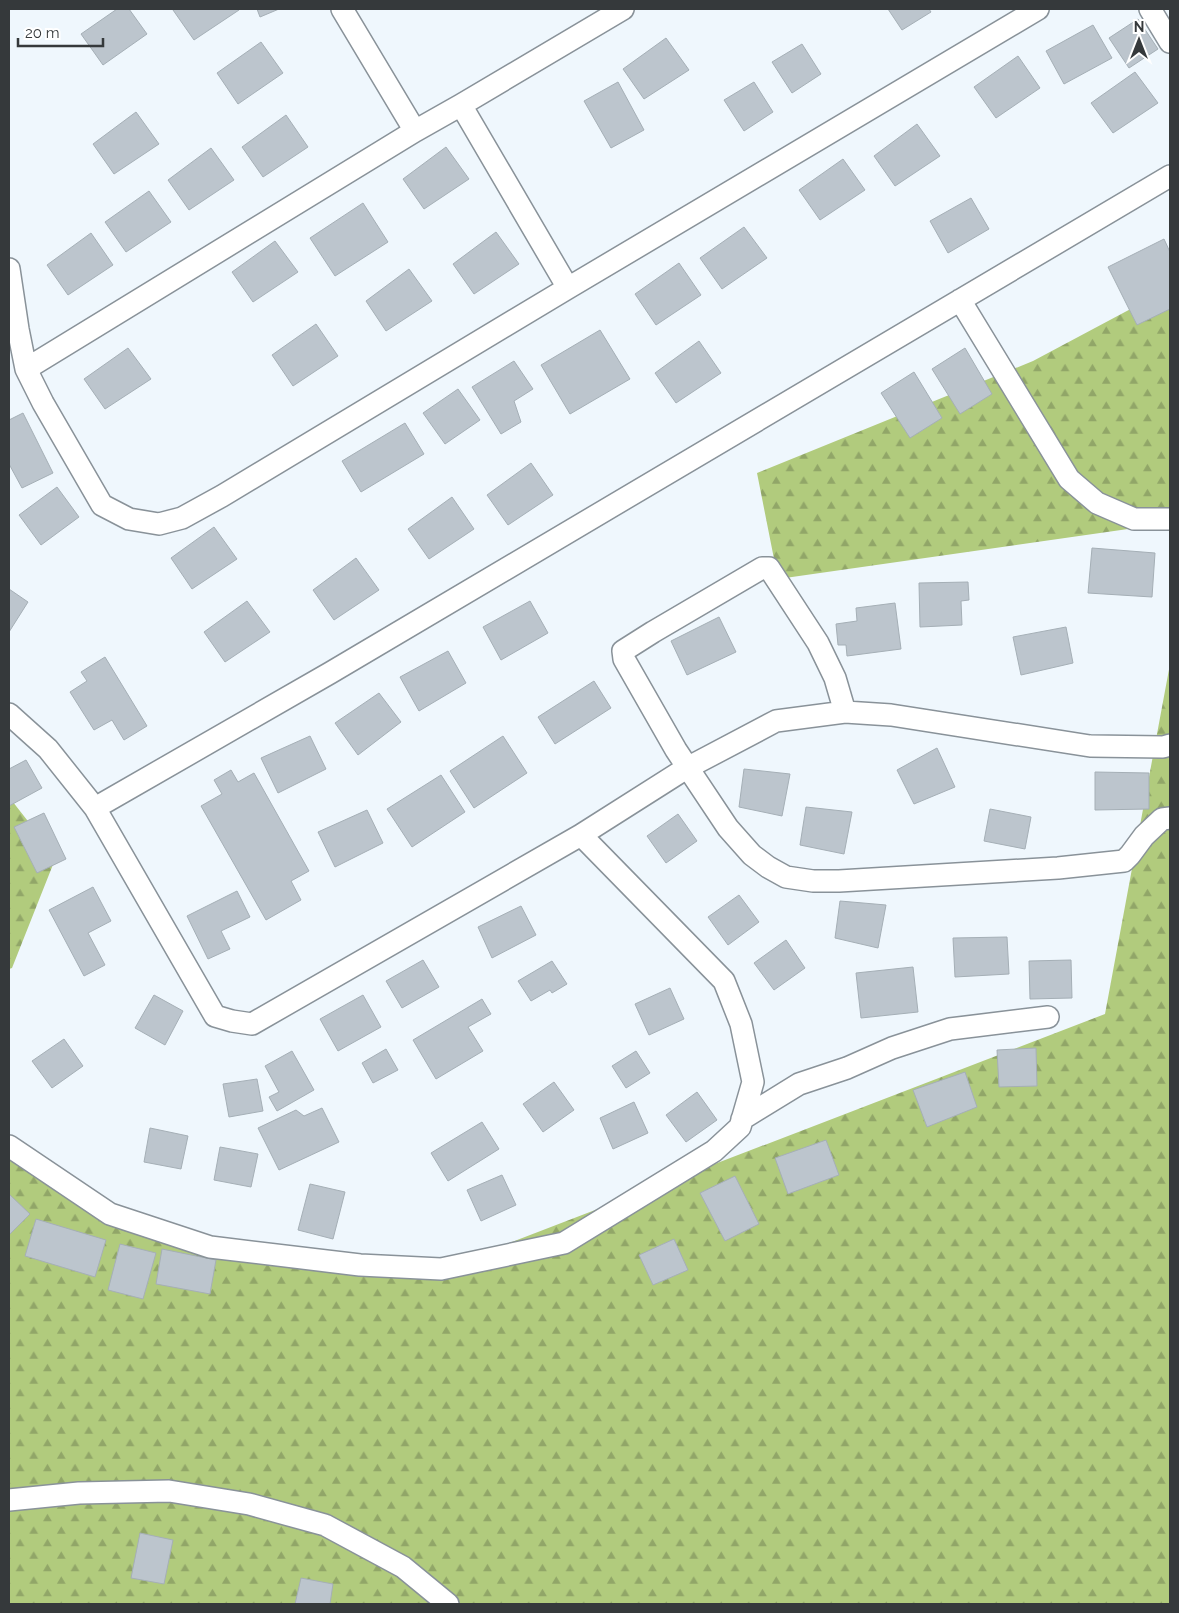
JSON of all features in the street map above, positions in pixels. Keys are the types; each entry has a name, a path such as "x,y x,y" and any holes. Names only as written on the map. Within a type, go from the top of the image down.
{"street":[{"path":"342,9 415,131"},
{"path":"26,369 415,131 461,106 623,9"},
{"path":"9,268 26,369 43,403 102,505 129,519 160,524 182,518 222,496 1038,9"},
{"path":"1150,9 1170,42"},
{"path":"461,106 568,288"},
{"path":"94,808 330,672 1170,176"},
{"path":"960,300 1069,479 1097,503 1134,519 1170,519"},
{"path":"845,712 835,678 818,643 769,568 762,568 623,651 624,659 676,750 728,828 752,855 786,877 813,882 838,882 1058,868 1124,861 1144,836 1162,819 1170,818"},
{"path":"9,714 48,749 94,808 215,1016 252,1024 581,835 689,767 776,721 845,712 891,715 1090,746 1163,747 1170,745"},
{"path":"9,1146 110,1214 210,1247 360,1265 441,1269 564,1243 714,1151 740,1127 754,1082 742,1024 724,981 581,835"},
{"path":"742,1119 799,1084 847,1068 892,1048 950,1029 1048,1018"},
{"path":"9,1500 79,1493 169,1491 249,1504 325,1525 403,1567 448,1604"}],"green space":[{"path":"1170,288 1170,523 778,579 757,473 1033,361"},
{"path":"1170,664 1170,1604 9,1604 9,1155 160,1236 421,1277 1105,1014"},
{"path":"9,797 56,857 12,968 9,969"}],"building":[{"path":"117,9 129,9 147,34 103,65 81,34"},
{"path":"174,9 238,9 239,10 194,40"},
{"path":"257,9 279,9 260,17"},
{"path":"888,9 929,9 931,12 902,30"},
{"path":"1138,19 1158,49 1129,68 1109,38"},
{"path":"1093,25 1112,58 1064,84 1046,51"},
{"path":"666,38 689,70 644,99 623,69"},
{"path":"261,42 283,73 238,104 217,73"},
{"path":"802,44 821,74 792,93 772,62"},
{"path":"1018,56 1040,88 996,118 974,87"},
{"path":"1135,72 1158,103 1113,133 1091,103"},
{"path":"618,82 644,130 611,148 584,101"},
{"path":"754,82 773,112 744,131 724,100"},
{"path":"136,112 159,144 114,174 93,144"},
{"path":"286,115 308,147 263,177 242,147"},
{"path":"917,124 940,156 895,186 874,156"},
{"path":"446,147 469,179 424,209 403,179"},
{"path":"211,148 234,180 189,210 168,180"},
{"path":"843,159 865,190 820,220 799,190"},
{"path":"149,191 171,222 126,252 105,222"},
{"path":"971,198 989,229 948,253 930,221"},
{"path":"363,203 388,242 335,276 310,238"},
{"path":"744,227 767,258 722,289 700,258"},
{"path":"496,232 519,264 474,294 453,264"},
{"path":"91,233 113,265 68,295 47,265"},
{"path":"1164,239 1170,252 1170,309 1137,325 1108,267"},
{"path":"275,241 298,272 253,302 232,272"},
{"path":"679,263 701,295 656,325 635,294"},
{"path":"409,269 432,301 386,331 366,301"},
{"path":"316,324 338,356 293,386 272,355"},
{"path":"600,330 630,379 570,414 541,365"},
{"path":"699,341 721,373 676,403 655,373"},
{"path":"128,348 151,379 105,409 84,379"},
{"path":"965,348 992,394 960,414 932,369"},
{"path":"514,361 533,389 514,401 521,422 501,434 472,387"},
{"path":"914,372 942,418 910,438 881,393"},
{"path":"458,389 480,420 445,444 423,413"},
{"path":"23,413 53,473 22,488 9,464 9,420"},
{"path":"405,423 424,454 361,492 342,461"},
{"path":"531,463 553,495 508,525 487,495"},
{"path":"57,487 79,517 41,545 19,515"},
{"path":"452,497 474,529 429,559 408,529"},
{"path":"214,527 237,559 192,589 171,558"},
{"path":"1092,548 1155,553 1152,597 1088,593"},
{"path":"356,558 379,590 334,620 313,590"},
{"path":"968,582 969,600 961,601 962,625 920,627 919,583"},
{"path":"9,589 28,602 9,632"},
{"path":"247,601 270,632 225,662 204,632"},
{"path":"530,601 548,633 501,660 483,627"},
{"path":"895,603 901,649 847,656 846,645 838,645 836,624 857,621 856,608"},
{"path":"719,617 736,652 687,675 671,641"},
{"path":"1066,627 1073,663 1021,675 1013,637"},
{"path":"448,651 466,683 419,711 400,677"},
{"path":"105,657 147,726 124,740 112,720 94,730 70,692 87,681 81,672"},
{"path":"594,681 611,708 555,744 538,717"},
{"path":"379,693 401,722 358,755 335,723"},
{"path":"310,736 326,769 278,793 261,758"},
{"path":"503,736 527,773 474,808 450,771"},
{"path":"937,748 955,787 914,804 897,770"},
{"path":"26,760 42,788 9,806 9,769"},
{"path":"744,769 790,774 782,816 739,807"},
{"path":"231,770 238,782 254,773 309,871 291,881 301,900 266,920 201,806 222,794 214,780"},
{"path":"1095,772 1149,773 1149,809 1095,810"},
{"path":"441,775 465,812 412,847 387,809"},
{"path":"806,807 852,812 844,854 800,845"},
{"path":"990,809 1031,817 1025,849 984,841"},
{"path":"367,810 383,843 335,867 318,832"},
{"path":"44,813 66,859 37,873 14,827"},
{"path":"678,814 697,841 666,863 647,836"},
{"path":"93,887 111,921 88,933 105,965 84,976 49,910"},
{"path":"237,891 250,917 221,931 230,949 208,959 187,916"},
{"path":"739,895 759,922 728,945 708,917"},
{"path":"840,901 886,905 878,948 835,938"},
{"path":"521,906 536,935 492,958 478,927"},
{"path":"1007,937 1009,974 955,977 953,938"},
{"path":"786,940 805,968 774,990 754,963"},
{"path":"423,960 439,987 402,1008 386,981"},
{"path":"1071,960 1072,998 1030,999 1029,961"},
{"path":"552,961 567,984 552,993 550,990 531,1001 518,981"},
{"path":"913,967 918,1012 861,1018 856,973"},
{"path":"670,988 684,1019 649,1035 635,1004"},
{"path":"154,995 183,1011 165,1045 135,1028"},
{"path":"363,995 381,1027 338,1051 320,1019"},
{"path":"482,999 491,1014 468,1027 483,1051 436,1079 413,1040"},
{"path":"64,1039 83,1066 52,1088 32,1061"},
{"path":"1036,1048 1037,1086 999,1087 997,1050"},
{"path":"386,1049 398,1070 373,1083 362,1063"},
{"path":"292,1051 314,1090 277,1111 269,1097 279,1092 265,1066"},
{"path":"636,1051 650,1073 626,1088 612,1066"},
{"path":"965,1072 977,1107 927,1127 913,1090"},
{"path":"257,1079 263,1111 229,1117 223,1084"},
{"path":"554,1082 574,1110 543,1132 523,1104"},
{"path":"697,1092 717,1120 686,1142 666,1115"},
{"path":"634,1102 648,1133 613,1149 600,1118"},
{"path":"322,1108 339,1142 279,1170 258,1128 296,1110 304,1116"},
{"path":"482,1122 499,1149 448,1181 431,1153"},
{"path":"150,1128 188,1136 181,1169 144,1162"},
{"path":"826,1140 839,1175 788,1194 775,1158"},
{"path":"220,1147 258,1154 251,1187 214,1180"},
{"path":"502,1175 516,1205 481,1221 467,1190"},
{"path":"735,1176 759,1224 725,1241 700,1193"},
{"path":"310,1184 345,1192 333,1239 298,1230"},
{"path":"9,1194 30,1214 9,1235"},
{"path":"36,1219 106,1240 95,1277 25,1256"},
{"path":"674,1239 688,1270 653,1285 639,1255"},
{"path":"120,1244 156,1253 143,1299 108,1290"},
{"path":"162,1249 216,1260 210,1294 156,1284"},
{"path":"140,1533 173,1540 164,1584 131,1578"},
{"path":"301,1578 333,1584 330,1604 295,1604"}]}
